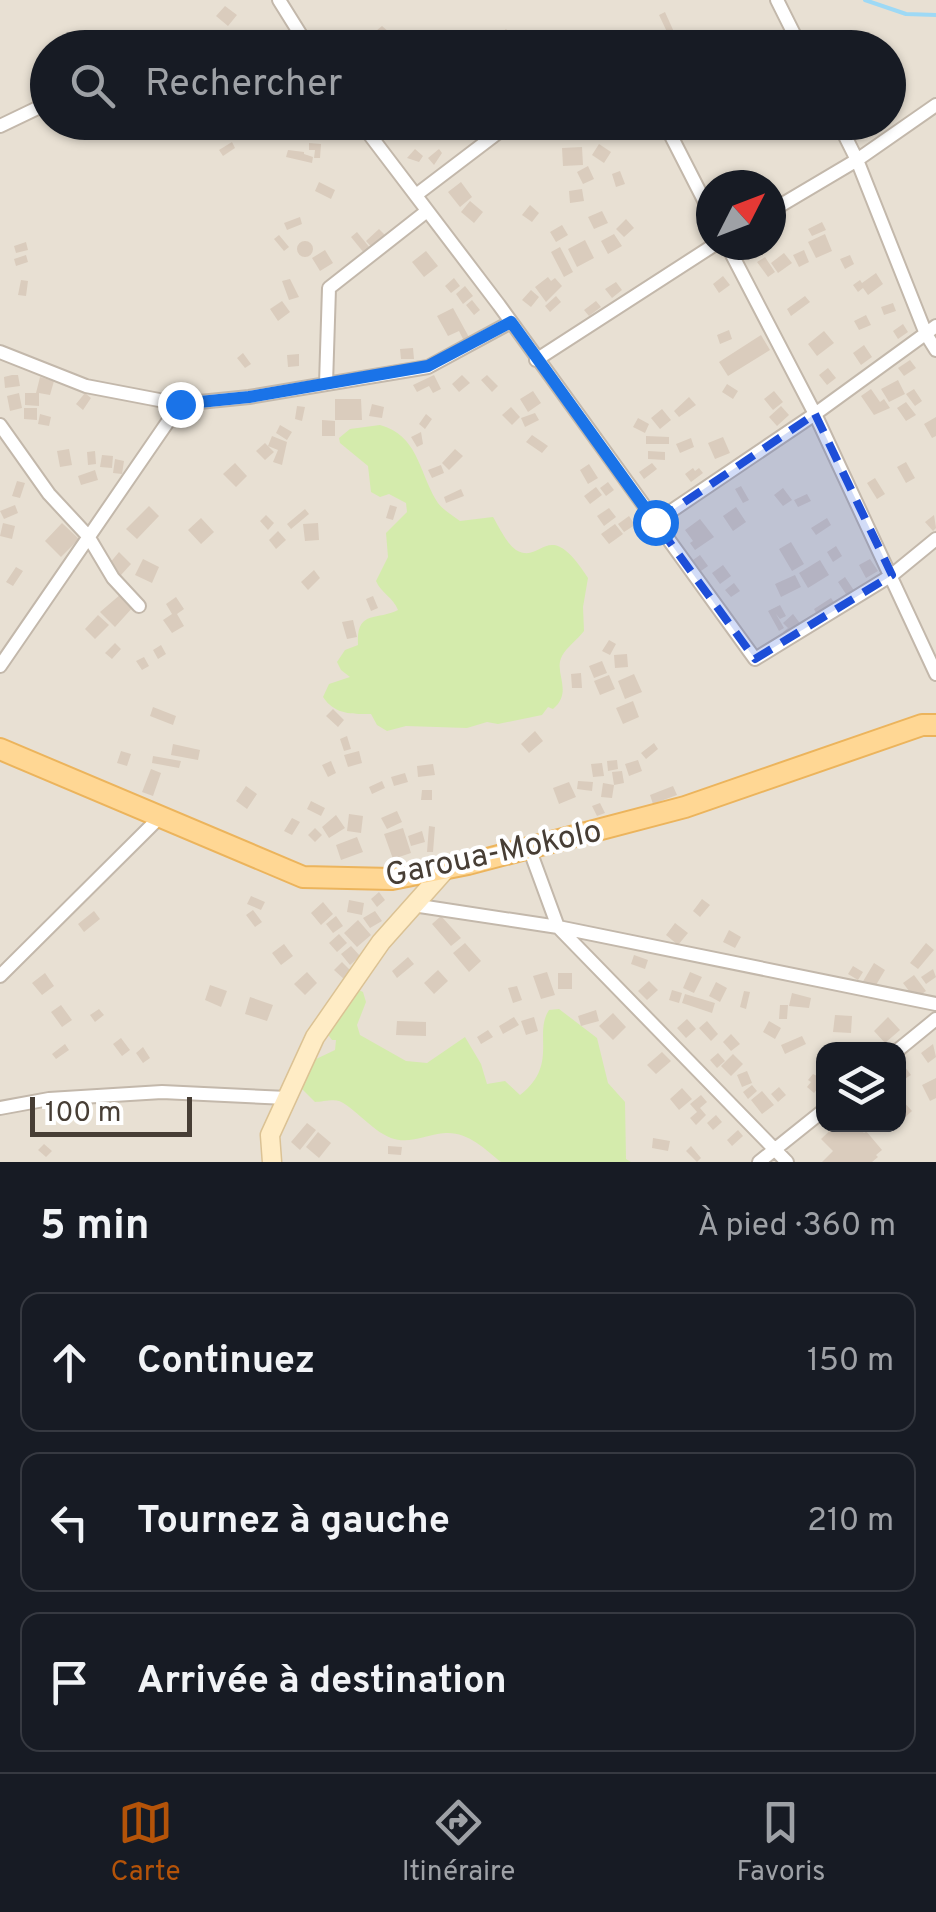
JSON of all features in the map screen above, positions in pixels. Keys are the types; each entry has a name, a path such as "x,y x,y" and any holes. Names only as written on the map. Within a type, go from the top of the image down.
{"main road":[{"name":"Garoua-Mokolo","path":"0,748 302,877 392,879 529,848 685,806 922,725 936,725"}],"street":[{"path":"279,0 298,30"},
{"path":"778,0 792,30"},
{"path":"906,126 936,105"},
{"path":"0,126 30,112"},
{"path":"374,140 511,322 755,660 892,575 936,539"},
{"path":"416,196 489,140"},
{"path":"673,140 696,185"},
{"path":"847,140 931,330 936,350"},
{"path":"786,201 886,140"},
{"path":"326,384 329,288 427,211"},
{"path":"536,360 696,257"},
{"path":"735,260 815,414 936,674"},
{"path":"0,352 86,386 180,404 428,366 511,322"},
{"path":"655,522 931,330"},
{"path":"0,666 180,404"},
{"path":"0,426 139,606"},
{"path":"0,976 159,818"},
{"path":"529,848 558,927 787,1162"},
{"path":"272,1162 270,1135 314,1037 382,942 446,868"},
{"path":"414,905 558,927 936,1004"},
{"path":"906,1043 936,1019"},
{"path":"0,1108 49,1099 162,1092 286,1098"},
{"path":"759,1162 816,1116"}],"highlighted area":[{"path":"815,414 892,575 755,659 655,522"}],"shaded area":[{"path":"0,0 936,0 936,1162 0,1162"}],"green space":[{"path":"380,425 393,430 410,445 436,500 450,514 460,521 493,517 509,544 525,553 554,545 563,549 588,578 584,631 562,656 562,696 553,709 548,707 542,715 498,724 487,722 467,728 406,726 387,731 377,725 371,714 338,710 323,697 329,684 350,677 337,662 345,650 358,645 364,621 398,610 376,581 388,557 386,533 407,512 406,503 389,494 380,497 371,492 368,466 339,438 350,429"},
{"path":"359,990 366,1002 357,1025 360,1035 406,1061 427,1063 465,1037 481,1064 487,1084 505,1081 520,1095 539,1072 549,1010 559,1009 597,1038 608,1083 625,1102 626,1159 631,1162 501,1162 462,1135 446,1133 398,1140 339,1101 315,1102 298,1085 314,1060 335,1050 336,1040 326,1032 347,998"}],"building":[{"path":"225,6 237,15 228,26 216,16"},
{"path":"665,12 673,30 666,30 659,15"},
{"path":"232,142 235,148 223,156 219,150"},
{"path":"309,143 321,144 320,158 314,158 315,150 309,150"},
{"path":"599,144 611,152 604,163 592,155"},
{"path":"582,147 583,165 563,166 562,148"},
{"path":"415,149 423,156 419,162 407,158"},
{"path":"439,149 442,153 434,165 428,158"},
{"path":"288,150 304,152 313,157 312,163 286,157"},
{"path":"588,166 594,179 583,184 577,172"},
{"path":"620,171 625,184 616,187 612,174"},
{"path":"319,182 335,190 331,199 315,191"},
{"path":"461,182 472,197 460,207 448,192"},
{"path":"582,189 584,201 570,203 569,191"},
{"path":"470,201 483,212 474,223 461,212"},
{"path":"530,205 539,213 532,222 522,215"},
{"path":"602,211 608,223 594,229 588,217"},
{"path":"300,217 302,224 287,230 284,223"},
{"path":"626,219 634,228 624,237 616,229"},
{"path":"822,222 826,230 812,236 808,229"},
{"path":"562,225 568,235 556,242 550,232"},
{"path":"379,229 388,238 375,251 366,241"},
{"path":"357,232 370,248 364,253 351,237"},
{"path":"614,234 622,246 608,254 601,241"},
{"path":"825,234 832,251 816,258 808,242"},
{"path":"279,235 289,247 284,251 274,239"},
{"path":"585,240 594,258 577,267 568,249"},
{"path":"305,241 313,249 305,257 297,249"},
{"path":"26,242 28,250 16,253 14,246"},
{"path":"560,247 573,272 564,277 551,252"},
{"path":"325,250 333,263 320,271 312,258"},
{"path":"804,250 809,262 799,267 793,255"},
{"path":"426,251 438,266 424,277 412,262"},
{"path":"26,255 28,262 16,266 14,259"},
{"path":"850,255 854,264 845,269 840,259"},
{"path":"786,256 792,263 778,273 771,263 786,260"},
{"path":"767,260 775,272 768,277 757,262"},
{"path":"876,273 883,284 868,295 863,288 858,292 853,285"},
{"path":"723,276 730,285 719,293 713,284"},
{"path":"548,277 562,286 546,302 535,287"},
{"path":"454,278 460,286 451,293 445,286"},
{"path":"290,279 299,297 289,300 282,281"},
{"path":"21,280 28,281 26,296 18,295"},
{"path":"616,282 622,290 612,298 605,289"},
{"path":"465,286 473,296 463,304 456,294"},
{"path":"531,290 539,297 531,307 522,300"},
{"path":"556,296 561,302 550,312 545,306"},
{"path":"805,296 810,302 791,316 787,309"},
{"path":"472,300 480,310 474,315 466,305"},
{"path":"282,301 290,312 278,321 270,309"},
{"path":"596,301 601,307 589,316 584,310"},
{"path":"893,303 896,311 884,315 881,307"},
{"path":"453,308 470,339 464,341 459,331 448,336 437,316"},
{"path":"866,315 871,325 859,330 854,321"},
{"path":"903,324 908,332 898,339 893,331"},
{"path":"729,330 732,339 720,344 717,335"},
{"path":"824,331 834,343 817,356 808,344"},
{"path":"761,335 770,350 728,376 719,362"},
{"path":"864,345 872,357 861,365 853,353"},
{"path":"413,348 414,359 401,359 400,349"},
{"path":"243,353 251,364 245,368 237,358"},
{"path":"299,354 299,366 288,367 287,355"},
{"path":"910,360 916,368 904,376 898,368"},
{"path":"828,368 836,378 827,385 819,375"},
{"path":"18,375 20,386 5,388 4,377"},
{"path":"434,375 441,389 433,393 429,386 417,392 413,385"},
{"path":"462,375 470,383 459,392 452,384"},
{"path":"487,375 498,386 492,392 481,380"},
{"path":"40,377 54,381 50,395 39,393 39,406 25,405 25,393 36,393"},
{"path":"898,380 905,394 889,402 881,389"},
{"path":"727,384 738,391 733,399 722,392"},
{"path":"871,389 890,408 874,415 861,396"},
{"path":"914,389 922,401 915,406 906,394"},
{"path":"533,391 541,403 528,412 520,399"},
{"path":"774,391 783,402 773,410 764,399"},
{"path":"19,393 22,408 10,411 7,396"},
{"path":"85,393 91,398 83,410 76,404"},
{"path":"689,397 696,405 679,417 674,411"},
{"path":"335,399 361,399 362,420 335,420"},
{"path":"906,402 916,415 906,421 897,408"},
{"path":"372,404 384,407 382,418 369,416"},
{"path":"297,406 305,407 302,421 295,419"},
{"path":"781,406 789,415 777,426 769,417"},
{"path":"511,407 520,417 512,425 502,415"},
{"path":"24,408 37,408 37,420 24,419"},
{"path":"662,409 671,420 660,429 651,418"},
{"path":"535,413 539,420 525,427 521,418"},
{"path":"40,414 51,417 49,426 38,424"},
{"path":"426,414 432,419 425,429 419,424"},
{"path":"936,417 936,436 932,438 924,424"},
{"path":"638,418 649,424 645,433 633,427"},
{"path":"322,420 335,421 335,436 322,436"},
{"path":"280,425 292,432 287,440 276,433"},
{"path":"421,432 423,444 417,447 411,437"},
{"path":"532,435 548,446 542,453 526,442"},
{"path":"272,436 287,442 282,465 273,462 278,450 268,446"},
{"path":"646,436 669,437 669,444 646,444"},
{"path":"723,437 730,453 715,459 708,443"},
{"path":"691,438 694,447 680,453 676,444"},
{"path":"265,443 274,452 265,460 256,451"},
{"path":"69,449 72,465 60,467 57,451"},
{"path":"455,449 463,456 449,470 442,463"},
{"path":"95,451 96,464 88,465 87,452"},
{"path":"648,451 665,452 665,460 648,459"},
{"path":"102,455 113,456 112,468 100,467"},
{"path":"115,459 124,461 122,474 113,473"},
{"path":"906,462 915,478 906,483 897,467"},
{"path":"235,463 247,476 236,487 223,474"},
{"path":"652,463 657,469 644,479 639,472"},
{"path":"589,464 598,478 588,484 580,470"},
{"path":"441,465 444,473 432,478 428,470"},
{"path":"693,468 703,473 691,482 685,474"},
{"path":"95,470 98,480 81,485 78,476"},
{"path":"875,478 885,494 877,499 867,483"},
{"path":"17,481 25,483 20,498 12,496"},
{"path":"608,482 614,490 606,496 600,488"},
{"path":"741,486 749,500 743,503 735,489"},
{"path":"596,487 602,495 590,504 584,496"},
{"path":"783,488 792,500 783,506 774,495"},
{"path":"461,489 464,496 446,503 444,497"},
{"path":"807,494 811,501 798,507 794,500"},
{"path":"15,505 18,513 4,519 0,511"},
{"path":"390,505 397,507 393,520 386,518"},
{"path":"149,506 159,516 137,539 126,529"},
{"path":"736,507 746,522 733,531 723,516"},
{"path":"609,508 616,517 604,526 597,516"},
{"path":"305,509 309,514 291,529 287,524"},
{"path":"266,515 274,523 268,530 260,521"},
{"path":"934,515 936,528 933,531 925,522"},
{"path":"629,516 635,525 624,532 618,524"},
{"path":"201,518 214,532 201,544 188,530"},
{"path":"827,518 831,525 816,535 811,528"},
{"path":"700,519 714,537 695,550 685,530"},
{"path":"3,523 15,526 12,539 0,536"},
{"path":"62,523 79,539 61,557 45,541"},
{"path":"318,523 319,540 305,541 303,524"},
{"path":"615,524 623,534 609,544 601,534"},
{"path":"278,531 286,540 276,549 269,540"},
{"path":"791,542 804,564 792,571 779,549"},
{"path":"836,546 842,556 833,562 827,552"},
{"path":"119,552 131,564 121,575 109,564"},
{"path":"700,555 708,566 701,571 693,560"},
{"path":"143,559 159,567 152,583 135,575"},
{"path":"870,559 878,571 866,578 859,565"},
{"path":"820,560 829,575 808,588 799,573"},
{"path":"723,565 731,576 720,584 712,573"},
{"path":"16,567 23,571 13,586 6,582"},
{"path":"314,570 320,578 308,590 301,582"},
{"path":"795,575 801,587 781,597 775,584"},
{"path":"845,577 855,592 848,597 838,582"},
{"path":"734,583 740,591 731,597 725,590"},
{"path":"121,594 134,606 115,627 100,612"},
{"path":"373,596 378,608 371,611 366,599"},
{"path":"176,597 184,609 177,614 184,626 172,633 163,620 172,614 166,604"},
{"path":"831,598 836,605 818,617 814,609"},
{"path":"780,605 786,616 780,619 776,614 784,628 779,631 768,611"},
{"path":"793,614 802,626 788,638 783,632 788,628 783,623"},
{"path":"98,615 109,625 95,639 85,629"},
{"path":"353,620 357,637 347,639 342,622"},
{"path":"609,640 616,644 610,655 602,651"},
{"path":"115,643 121,649 112,659 105,653"},
{"path":"161,645 166,654 158,659 153,650"},
{"path":"627,654 628,667 615,668 614,655"},
{"path":"144,657 149,666 142,670 136,661"},
{"path":"602,661 607,673 594,678 589,666"},
{"path":"581,673 582,688 572,688 571,674"},
{"path":"634,674 642,692 625,699 618,681"},
{"path":"609,675 615,689 600,695 594,681"},
{"path":"633,701 639,717 623,724 616,708"},
{"path":"153,707 176,716 173,725 150,716"},
{"path":"333,709 344,720 338,727 326,716"},
{"path":"535,731 543,741 529,753 521,744"},
{"path":"347,736 351,749 344,751 340,739"},
{"path":"654,743 658,749 646,759 641,753"},
{"path":"173,744 200,750 198,760 171,755"},
{"path":"121,751 131,754 127,766 117,763"},
{"path":"359,751 362,763 348,767 344,755"},
{"path":"153,756 181,761 179,768 152,763"},
{"path":"617,760 618,769 608,771 607,761"},
{"path":"638,760 642,771 629,776 625,764"},
{"path":"331,761 336,773 328,777 322,765"},
{"path":"602,763 604,776 593,777 591,764"},
{"path":"433,764 435,775 418,777 417,766"},
{"path":"151,769 161,773 153,796 142,792"},
{"path":"622,771 624,783 614,785 612,772"},
{"path":"405,773 408,782 394,786 391,777"},
{"path":"382,781 385,788 372,794 369,787"},
{"path":"578,781 593,782 592,791 577,789"},
{"path":"569,782 576,797 559,804 553,788"},
{"path":"603,783 614,785 612,798 601,797"},
{"path":"246,786 257,794 247,809 236,801"},
{"path":"673,786 677,795 653,804 650,795"},
{"path":"422,790 432,790 432,800 421,800"},
{"path":"311,801 325,808 321,816 307,809"},
{"path":"600,803 605,813 597,816 592,806"},
{"path":"397,811 402,822 387,829 381,818"},
{"path":"349,814 363,816 361,833 347,831"},
{"path":"336,815 345,828 329,838 322,827"},
{"path":"292,818 300,822 292,835 284,831"},
{"path":"429,826 435,827 433,852 427,852"},
{"path":"315,828 322,835 315,842 308,835"},
{"path":"403,828 411,853 393,859 384,834"},
{"path":"422,831 425,842 411,846 408,836"},
{"path":"357,837 363,852 341,860 336,845"},
{"path":"379,892 385,900 377,907 371,899"},
{"path":"251,896 265,902 261,910 247,904"},
{"path":"702,899 710,905 700,917 693,911"},
{"path":"349,900 364,903 362,915 347,912"},
{"path":"323,902 333,914 321,925 311,913"},
{"path":"253,910 262,922 255,927 246,915"},
{"path":"94,911 100,919 84,932 78,924"},
{"path":"375,911 382,921 370,928 363,918"},
{"path":"336,916 343,926 333,933 326,924"},
{"path":"441,916 461,938 451,946 432,924"},
{"path":"358,920 371,935 357,947 344,933"},
{"path":"675,923 688,933 678,945 666,935"},
{"path":"729,930 741,937 735,948 723,942"},
{"path":"339,934 347,943 337,952 329,943"},
{"path":"465,943 481,961 469,972 453,953"},
{"path":"926,943 934,950 918,969 910,963"},
{"path":"284,944 293,956 281,965 272,953"},
{"path":"351,946 360,956 350,965 341,954"},
{"path":"634,955 648,960 645,969 631,964"},
{"path":"408,957 414,964 397,978 392,971"},
{"path":"342,962 352,972 345,980 334,970"},
{"path":"874,963 885,970 873,990 862,983"},
{"path":"853,966 863,972 858,980 848,974"},
{"path":"933,969 936,977 926,984 921,977"},
{"path":"438,970 448,981 434,994 424,983"},
{"path":"307,972 317,983 305,995 294,984"},
{"path":"547,972 555,995 541,999 533,976"},
{"path":"690,972 702,977 694,993 683,988"},
{"path":"45,973 54,986 42,995 32,983"},
{"path":"558,973 572,973 572,989 558,989"},
{"path":"914,975 926,991 915,999 903,983"},
{"path":"649,981 658,990 647,1000 638,991"},
{"path":"716,982 727,988 720,1002 709,996"},
{"path":"210,985 227,991 221,1007 205,1000"},
{"path":"517,986 522,1000 513,1003 508,988"},
{"path":"672,990 682,993 679,1003 669,1000"},
{"path":"744,991 750,992 746,1009 740,1007"},
{"path":"792,993 811,998 809,1008 789,1006"},
{"path":"685,994 715,1003 712,1013 682,1003"},
{"path":"250,997 273,1005 267,1021 245,1014"},
{"path":"61,1005 72,1020 62,1027 51,1012"},
{"path":"780,1005 788,1005 787,1019 779,1019"},
{"path":"99,1009 104,1015 95,1022 90,1015"},
{"path":"596,1010 599,1021 581,1026 578,1016"},
{"path":"613,1013 626,1027 613,1040 599,1026"},
{"path":"835,1015 852,1016 851,1033 833,1032"},
{"path":"514,1017 519,1025 503,1034 499,1026"},
{"path":"534,1017 538,1031 526,1035 521,1021"},
{"path":"888,1017 900,1030 886,1042 874,1031"},
{"path":"687,1019 696,1029 686,1038 677,1028"},
{"path":"397,1021 426,1022 426,1036 396,1035"},
{"path":"707,1021 718,1034 711,1041 699,1028"},
{"path":"769,1021 781,1028 775,1039 763,1032"},
{"path":"488,1030 493,1037 481,1044 477,1037"},
{"path":"731,1034 740,1044 731,1051 723,1042"},
{"path":"802,1036 806,1044 785,1054 781,1045"},
{"path":"121,1038 130,1050 122,1056 113,1044"},
{"path":"65,1044 69,1050 56,1059 52,1054"},
{"path":"933,1044 936,1057 928,1063 921,1053"},
{"path":"143,1047 150,1058 143,1063 136,1053"},
{"path":"662,1052 671,1061 656,1074 647,1065"},
{"path":"718,1053 725,1061 717,1068 710,1060"},
{"path":"733,1054 743,1064 731,1076 721,1066"},
{"path":"747,1071 752,1083 742,1087 737,1075"},
{"path":"813,1074 816,1076 814,1093 807,1087"},
{"path":"936,1078 936,1098 930,1101 922,1085"},
{"path":"752,1085 757,1091 748,1099 743,1092"},
{"path":"779,1087 786,1095 778,1102 771,1094"},
{"path":"682,1088 692,1099 679,1110 670,1099"},
{"path":"762,1091 774,1105 762,1114 751,1100"},
{"path":"701,1095 707,1102 700,1108 706,1115 696,1125 690,1118 697,1112 690,1104"},
{"path":"716,1115 722,1122 713,1130 707,1123"},
{"path":"307,1123 316,1130 300,1150 291,1142"},
{"path":"738,1130 743,1136 732,1146 727,1140"},
{"path":"318,1132 331,1143 319,1158 306,1147"},
{"path":"828,1132 867,1132 882,1150 872,1162 822,1162 833,1151 821,1139"},
{"path":"653,1138 670,1141 668,1151 652,1148"},
{"path":"44,1144 52,1151 46,1157 38,1150"},
{"path":"388,1146 402,1147 401,1155 388,1154"},
{"path":"691,1146 701,1158 697,1162 686,1151"}],"waterway":[{"path":"865,0 906,14 936,15"}],"route":[{"path":"180,404 249,397 428,366 511,322 655,522"}]}
